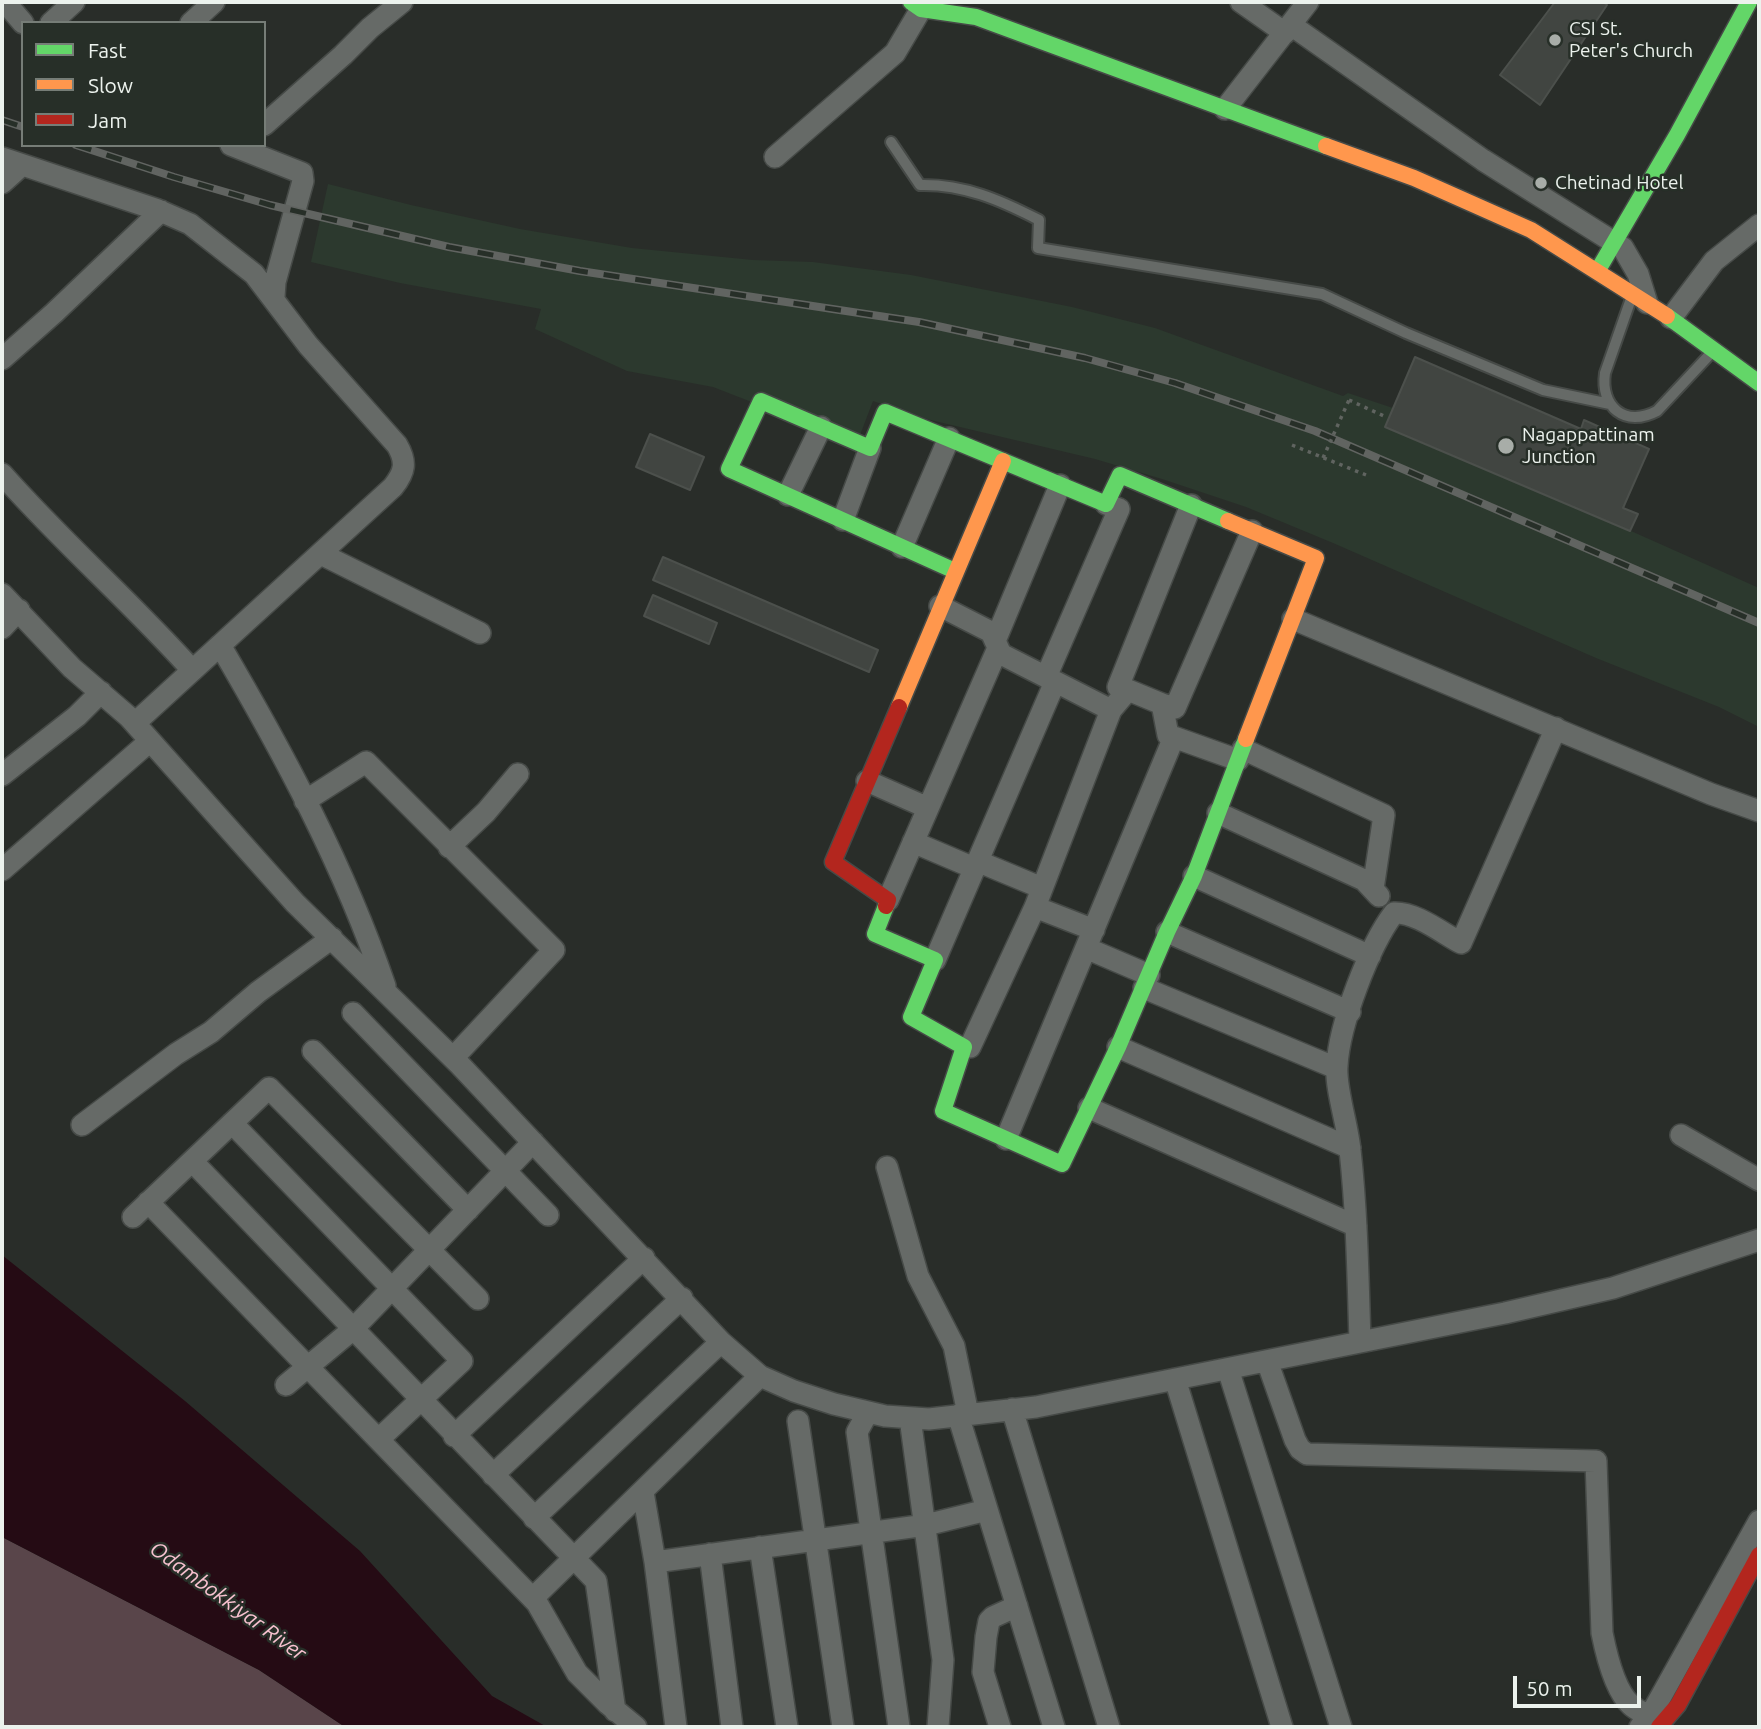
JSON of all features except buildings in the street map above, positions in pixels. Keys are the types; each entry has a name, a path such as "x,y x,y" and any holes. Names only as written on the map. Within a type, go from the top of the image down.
{"street":[{"path":"5,2 21,21"},
{"path":"53,21 74,2"},
{"path":"193,21 214,2"},
{"path":"266,123 402,2"},
{"path":"1241,2 1288,29 1483,160 1623,248 1637,274 1640,298"},
{"path":"1225,109 1308,2"},
{"path":"1598,270 1677,135 1749,2"},
{"path":"775,157 895,53 916,5 981,9 1225,109 1415,178 1531,230 1671,318 1759,383"},
{"path":"239,147 302,173 303,181 275,282 274,297"},
{"path":"2,183 12,162 161,211 190,224 254,274 308,345 397,445 404,459 404,471 393,487 135,723"},
{"path":"2,359 161,211"},
{"path":"1671,318 1714,261 1759,225"},
{"path":"870,448 761,401 729,469 955,571"},
{"path":"843,520 885,412 1119,509 976,864 911,1017 964,1047 970,1047 1038,897 1111,710 1128,690"},
{"path":"788,495 821,427"},
{"path":"902,547 949,439"},
{"path":"888,900 833,862 1003,461"},
{"path":"2,474 37,514 192,670"},
{"path":"964,1047 943,1111 1062,1164 1118,1047 1194,876 1317,558 1120,475 1106,504"},
{"path":"935,960 875,934 997,644 1060,485"},
{"path":"1191,505 1118,687 1175,708 1252,531"},
{"path":"321,554 480,633"},
{"path":"2,594 72,668 135,723 203,797 247,852 453,1058 682,1297 721,1342 760,1376 794,1391 868,1412 910,1418 929,1419 1036,1407 1505,1313 1613,1288 1759,1240"},
{"path":"940,606 990,632 1001,654 1111,710"},
{"path":"2,628 19,610"},
{"path":"1293,619 1759,811"},
{"path":"220,645 272,733 305,801 363,923 387,992"},
{"path":"2,775 77,716 101,692"},
{"path":"1162,704 1168,735 1240,755 1384,815 1373,889"},
{"path":"1218,813 1364,880 1394,913 1419,920 1461,943 1556,728"},
{"path":"1006,1139 1174,737"},
{"path":"2,870 150,741"},
{"path":"305,801 366,762 554,950 453,1058"},
{"path":"449,847 486,812 518,774"},
{"path":"867,782 928,808"},
{"path":"913,842 976,864 1038,897 1147,981 1336,1068"},
{"path":"1194,876 1370,956"},
{"path":"1360,1342 1350,1148 1336,1068 1350,1012 1370,956 1394,913"},
{"path":"1167,932 1350,1012"},
{"path":"82,1125 176,1054 211,1032 258,992 332,938"},
{"path":"353,1013 548,1215"},
{"path":"1118,1047 1350,1148"},
{"path":"313,1051 468,1210"},
{"path":"478,1299 269,1088 140,1210 308,1367 533,1598 577,1673 615,1711 636,1727"},
{"path":"1089,1108 1356,1226"},
{"path":"232,1123 462,1361 379,1439"},
{"path":"1681,1135 1759,1180"},
{"path":"286,1385 352,1330 533,1142"},
{"path":"192,1161 596,1581 615,1711"},
{"path":"887,1167 918,1276 954,1346 963,1414 987,1510 1054,1727"},
{"path":"454,1436 644,1258"},
{"path":"493,1475 682,1297"},
{"path":"534,1518 721,1342"},
{"path":"1267,1361 1295,1440 1307,1454 1596,1461 1602,1633 1605,1648 1612,1674 1629,1704 1650,1724"},
{"path":"1228,1369 1341,1727"},
{"path":"533,1598 760,1376"},
{"path":"1175,1379 1282,1727"},
{"path":"1012,1409 1109,1727"},
{"path":"868,1412 857,1432 899,1727"},
{"path":"910,1418 943,1660 938,1727"},
{"path":"797,1421 843,1727"},
{"path":"643,1492 655,1562 676,1727"},
{"path":"655,1562 926,1525 987,1510"},
{"path":"1650,1724 1759,1521"},
{"path":"760,1548 787,1727"},
{"path":"710,1554 732,1727"},
{"path":"1650,1724 1678,1705 1759,1555"},
{"path":"1000,1727 983,1672 986,1637 989,1621 993,1616 1017,1606"}],"lane":[{"path":"891,142 920,185 945,184 992,197 1039,220 1038,248 1322,294 1406,333 1543,390 1610,404"},
{"path":"1640,298 1605,373 1606,398 1625,416 1636,418 1657,411 1714,350"}],"path":[{"path":"1324,458 1349,400 1386,417"},
{"path":"1292,445 1366,475"}],"shaded area":[{"path":"328,184 520,229 632,248 753,260 813,262 911,275 1072,307 1155,328 1343,396 1348,393 1393,408 1415,357 1580,429 1584,420 1649,449 1623,508 1638,514 1631,531 1759,588 1759,727 1719,707 1596,658 1333,543 1246,507 1162,479 1095,459 922,418 873,401 857,443 713,387 627,371 535,329 541,309 400,283 311,262"},
{"path":"2,1537 259,1670 345,1727 2,1727"}],"water":[{"name":"Odambokkiyar River","path":"2,1255 185,1401 360,1551 492,1696 547,1727 345,1727 259,1670 2,1537"}],"railway":[{"path":"2,120 21,126"},
{"path":"82,147 270,205 449,247 580,271 919,322 1085,358 1175,383 1315,431 1759,623"}],"traffic: fast":[{"path":"911,2 921,9 976,17 1326,146"},
{"path":"1598,270 1677,135 1749,2"},
{"path":"1667,316 1759,383"},
{"path":"955,571 729,469 761,401 870,448 885,412 1106,504 1120,475 1228,521"},
{"path":"886,906 875,934 935,960 911,1017 964,1047 943,1111 1062,1164 1118,1047 1194,876 1246,739"}],"traffic: slow":[{"path":"1326,146 1414,178 1531,230 1667,316"},
{"path":"899,707 1003,461"},
{"path":"1228,521 1316,558 1246,739"}],"traffic: jam":[{"path":"886,906 888,900 833,862 899,707"},
{"path":"1659,1727 1678,1705 1759,1555"}],"place":[{"name":"CSI St. Peter's Church","path":"1555,40"},
{"name":"Chetinad Hotel","path":"1541,183"},
{"name":"Nagappattinam Junction","path":"1506,446"}]}
